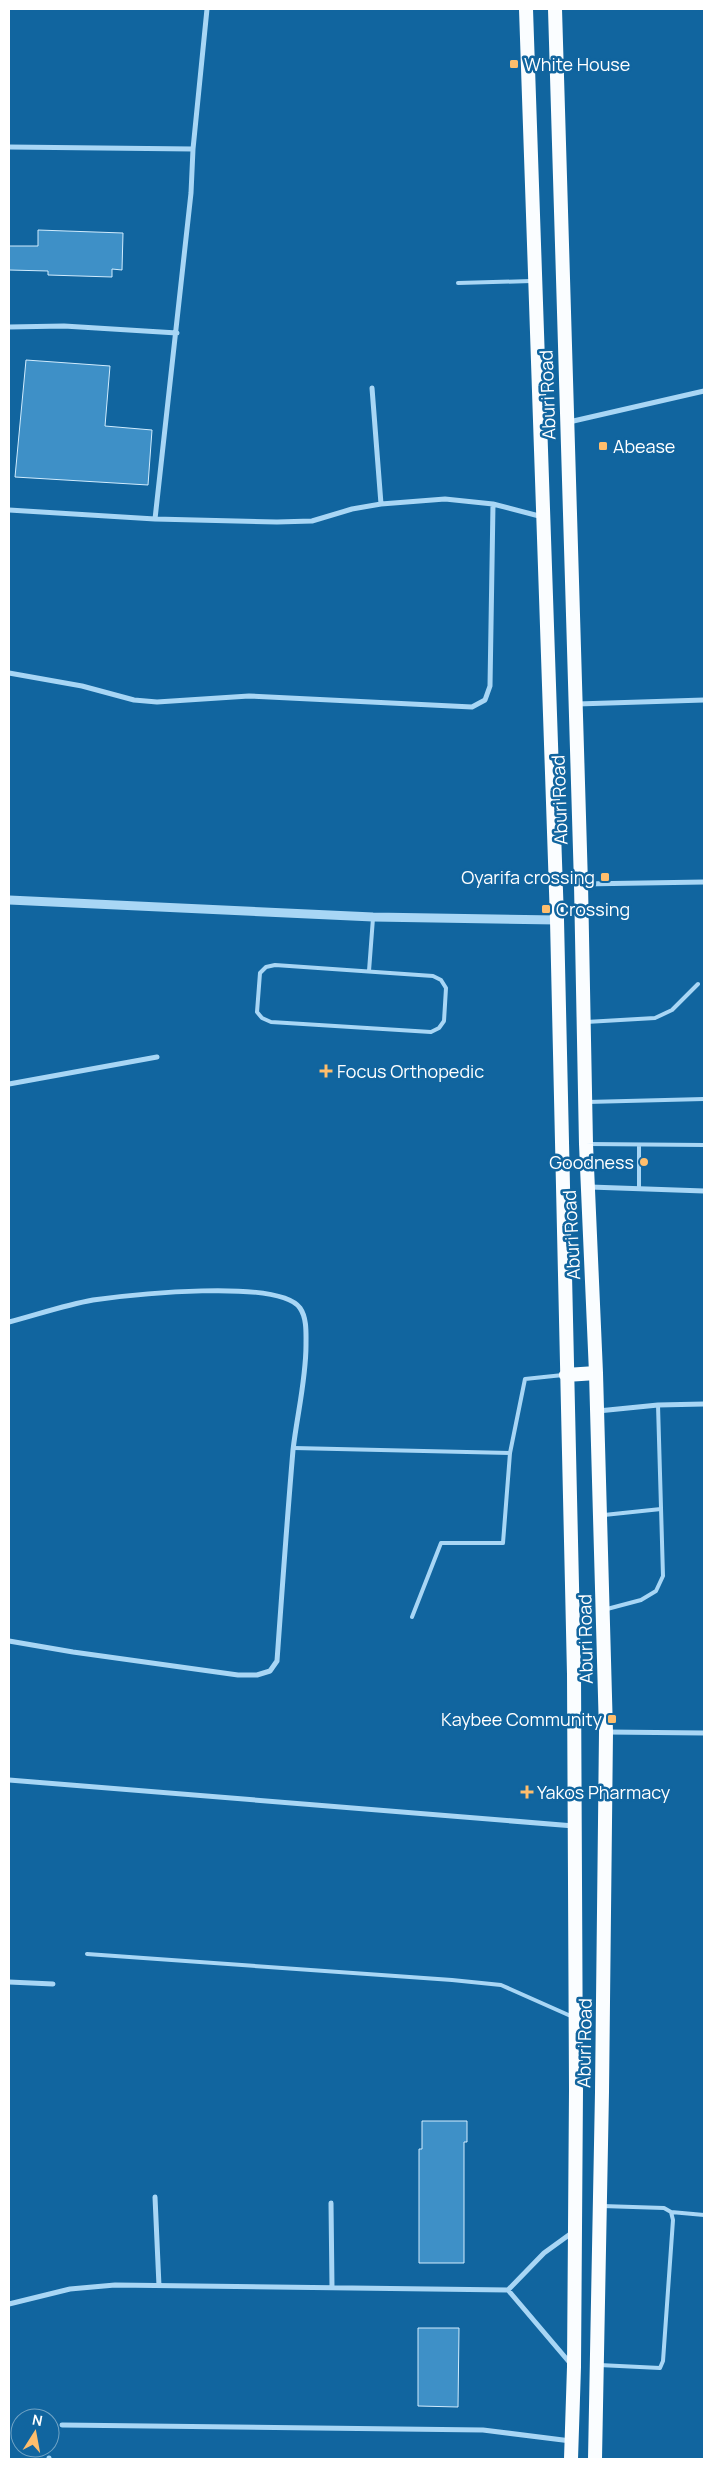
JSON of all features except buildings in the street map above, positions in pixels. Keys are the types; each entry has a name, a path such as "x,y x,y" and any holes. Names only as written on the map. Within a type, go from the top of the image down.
{"highway":[{"name":"Aburi Road","path":"526,9 557,920 574,1674 575,2230 571,2459"},
{"name":"Aburi Road","path":"555,9 581,884 587,1187 598,1411 606,1732 595,2459"},
{"path":"566,1375 596,1373"}],"street":[{"path":"155,519 177,333 207,9"},
{"path":"9,147 193,149"},
{"path":"9,327 64,326 177,333"},
{"path":"372,388 381,504"},
{"path":"566,423 704,391"},
{"path":"9,510 155,519 277,522 312,521 352,509 381,504 445,500 493,504 544,517"},
{"path":"9,672 82,686 134,700 157,702 249,696 472,707 485,700 490,686 493,504"},
{"path":"575,705 704,700"},
{"path":"581,884 704,882"},
{"path":"9,900 373,917 557,920"},
{"path":"9,1084 157,1057"},
{"path":"587,1187 704,1191"},
{"path":"9,1322 91,1300 158,1292 205,1290 263,1294 287,1299 299,1306 305,1317 306,1346 294,1448 277,1661 270,1671 257,1675 238,1675 9,1641"},
{"path":"598,1411 658,1405 704,1404"},
{"path":"606,1732 704,1733"},
{"path":"9,1780 574,1826"},
{"path":"9,1982 53,1984"},
{"path":"155,2197 159,2286"},
{"path":"331,2203 332,2287"},
{"path":"9,2304 70,2289 115,2285 508,2290 544,2253 575,2230"},
{"path":"508,2290 574,2367"},
{"path":"62,2425 483,2430 572,2441"}],"lane":[{"path":"458,283 536,281"},
{"path":"370,971 373,917"},
{"path":"275,965 370,971 433,976 441,980 446,988 444,1021 439,1028 431,1032 270,1022 262,1018 257,1012 260,973 266,967 275,965"},
{"path":"584,1022 655,1018 672,1010 698,984"},
{"path":"585,1102 704,1099"},
{"path":"586,1144 704,1145"},
{"path":"639,1144 639,1189"},
{"path":"412,1617 441,1543 503,1543 510,1453 525,1379 566,1375"},
{"path":"603,1610 641,1600 656,1591 663,1576 658,1405"},
{"path":"294,1448 510,1453"},
{"path":"601,1515 661,1509"},
{"path":"87,1954 501,1985 575,2018"},
{"path":"599,2206 664,2208 671,2212 704,2215"},
{"path":"597,2365 660,2368 663,2361 673,2220 671,2212"}],"place":[{"name":"White House","path":"514,64"},
{"name":"Abease","path":"603,446"},
{"name":"Oyarifa crossing","path":"605,877"},
{"name":"Crossing","path":"546,909"},
{"name":"Focus Orthopedic","path":"326,1071"},
{"name":"Goodness","path":"644,1162"},
{"name":"Kaybee Community","path":"612,1719"},
{"name":"Yakos Pharmacy","path":"527,1792"}]}
